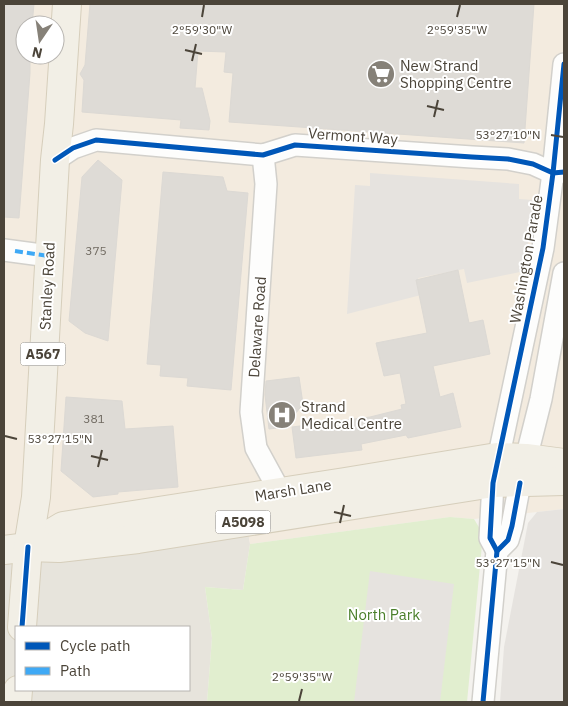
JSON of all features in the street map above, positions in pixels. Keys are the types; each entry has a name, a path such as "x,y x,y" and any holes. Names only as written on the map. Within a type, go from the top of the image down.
{"main road":[{"name":"Stanley Road","path":"22,626 16,548 36,497 55,160 67,4"},
{"name":"Marsh Lane","path":"16,548 63,526 497,457 523,470 564,481"},
{"name":"Marsh Lane","path":"16,548 59,548 138,539 493,483 523,470 564,462"}],"street":[{"name":"Washington Parade","path":"498,551 490,538 493,483 559,172 564,64"},
{"name":"Vermont Way","path":"55,160 73,148 96,140 264,155 295,145 508,159 559,172"},
{"name":"Delaware Road","path":"264,155 266,184 251,412 256,448 280,492"},
{"path":"9,251 49,256"},
{"path":"483,702 498,551 508,540 512,526 523,470 541,399 564,273"}],"shaded area":[{"path":"4,4 564,4 564,509 474,519 450,517 250,544 245,513 4,550"},
{"path":"370,173 519,184 519,199 533,200 525,271 467,283 464,269 418,278 421,295 347,314 355,185 370,186"},
{"path":"564,509 564,702 500,702 504,647 528,523 537,512"},
{"path":"245,512 250,544 243,590 205,587 212,638 207,702 4,702 4,550"},
{"path":"370,571 454,584 440,702 354,702"}],"green space":[{"name":"North Park","path":"450,517 474,519 483,534 467,702 207,702 212,638 205,587 243,590 250,544"}],"building":[{"path":"4,4 34,4 33,15 15,15 15,65 30,65 30,73 19,218 4,217"},
{"name":"New Strand Shopping Centre","path":"90,4 534,4 524,143 229,122 233,73 224,72 226,52 198,51 195,88 202,88 210,121 209,130 180,128 181,120 82,112 84,80 80,74 85,65"},
{"path":"98,160 122,180 108,341 85,333 69,321 82,177"},
{"path":"163,172 223,177 227,191 248,193 231,390 187,386 188,378 160,376 161,365 147,364"},
{"path":"458,270 469,323 483,320 490,354 433,366 440,397 453,393 461,427 408,438 406,435 361,444 362,450 296,458 292,427 370,417 402,409 401,405 406,404 400,373 384,376 376,343 427,333 416,280"},
{"path":"299,377 303,404 285,427 269,429 265,395 266,381"},
{"path":"66,397 122,401 125,429 173,426 178,487 118,492 118,494 93,497 61,471"}],"marked path":[{"path":"15,251 49,256"}],"cycle path":[{"path":"483,702 497,551 490,538 493,483 543,248 564,64"},
{"path":"55,160 73,148 96,140 263,155 295,145 508,159 533,164 553,173 564,172"},
{"path":"497,551 508,540 520,483"},
{"path":"22,626 28,547"}],"place":[{"name":"New Strand Shopping Centre","path":"381,74"},
{"name":"Strand Medical Centre","path":"282,415"}]}
